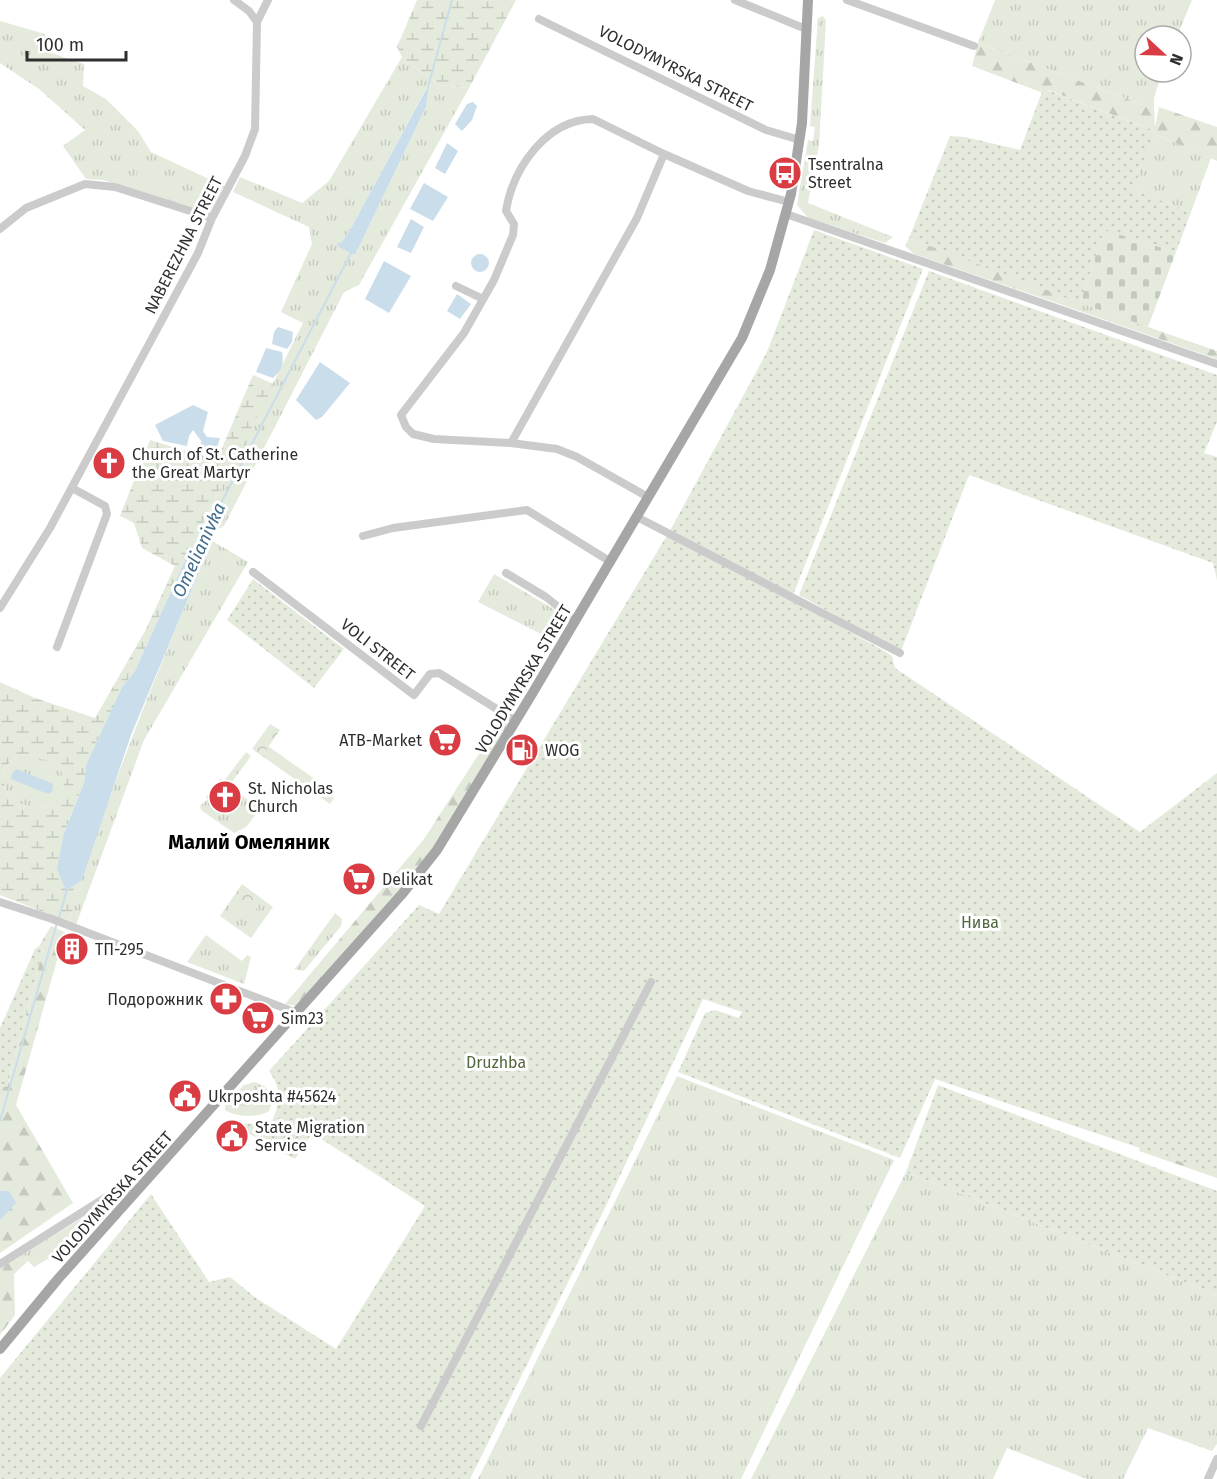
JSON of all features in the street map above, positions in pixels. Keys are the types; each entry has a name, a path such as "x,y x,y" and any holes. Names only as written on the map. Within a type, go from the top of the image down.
{"main road":[{"name":"VOLODYMYRSKA STREET","path":"0,1349 58,1279 403,893 437,850 576,621 741,338 770,270 789,202 800,140 808,0"}],"street":[{"path":"234,0 257,22"},
{"name":"NABEREZHNA STREET","path":"0,608 72,488 198,253 212,218 245,156 255,129 257,22 268,0"},
{"path":"735,0 806,29"},
{"path":"847,0 974,46"},
{"name":"VOLODYMYRSKA STREET","path":"539,18 766,130 800,140"},
{"path":"648,497 577,457 557,449 511,443 434,439 413,434 406,427 401,415 464,333 483,299 513,235 514,225 506,211 520,168 554,130 584,119 593,119 748,191 789,202"},
{"path":"511,443 636,218 664,153"},
{"path":"0,229 26,208 85,184 115,187 212,218"},
{"path":"786,214 1217,364"},
{"path":"456,286 483,299"},
{"path":"57,647 107,514 105,506 72,488"},
{"path":"363,536 393,528 527,510 610,562"},
{"path":"637,517 900,654"},
{"name":"VOLI STREET","path":"253,572 414,695 430,674 439,674 516,721"},
{"path":"506,573 546,597 576,621"},
{"path":"0,902 56,921 297,1013"},
{"path":"421,1426 651,982"},
{"path":"0,1264 108,1196 126,1188 135,1194"},
{"path":"1208,1479 1217,1459"}],"green space":[{"path":"417,0 516,0 469,88 439,85 402,57 397,47"},
{"path":"995,0 1192,0 1182,24 1133,24 1133,84 1158,84 1154,98 1154,109 978,43"},
{"path":"823,16 826,21 819,145 808,203 893,237 885,243 808,218 797,205 808,140 813,141 815,127 810,126 818,18"},
{"path":"0,21 45,34 45,51 84,64 83,86 106,99 138,131 151,152 224,186 209,214 103,180 86,179 63,146 85,130 39,89 0,63"},
{"path":"978,43 1154,109 1155,127 1159,107 1217,127 1217,161 1157,135 1155,131 1048,90 1046,94 972,66"},
{"path":"402,57 439,85 469,88 359,285 344,292 224,526 204,536 248,562 144,740 76,925 69,922 99,828 151,689 208,551 200,529 303,323 281,312 312,244 309,227 233,192 240,177 302,203 329,181","holes":["428,85 426,107 355,255 338,243 342,242 351,228"]},
{"path":"1047,90 1155,131 1133,190 1191,212 1176,252 1104,230 1080,303 909,238 950,136 965,137 1020,150 1042,92 1046,94"},
{"path":"1155,131 1157,135 1211,158 1191,212 1132,190"},
{"path":"138,170 171,179 166,197 133,187"},
{"path":"1104,229 1176,252 1148,327 1080,303"},
{"name":"Druzhba","path":"814,230 923,269 791,600 892,656 895,668 1140,832 1217,773 1217,1174 935,1079 900,1158 678,1072 705,1013 715,1010 739,1018 742,1012 703,999 603,1212 470,1479 0,1479 0,1378 151,1194 209,1282 230,1277 256,1298 336,1349 425,1206 312,1133 295,1159 230,1123 259,1124 272,1121 277,1108 278,1090 269,1071 419,905 439,914 672,527 767,352"},
{"path":"909,238 1065,296 1054,302 914,254 905,246"},
{"path":"929,271 1217,375 1217,422 1204,453 1217,457 1217,580 1213,563 969,475 901,651 799,595"},
{"path":"1065,296 1148,327 1148,335 1054,302"},
{"path":"1148,327 1217,351 1217,359 1148,335"},
{"path":"253,375 274,384 200,528 204,536 186,558 135,671 122,687 86,765 84,783 64,833 66,891 82,880 69,922 0,895 0,682 35,698 95,718 145,631 175,566 142,548 134,523 120,516 150,440 217,460","holes":["21,754 56,762 62,773 64,787 60,799 48,806 38,807 10,800 4,779 9,763"]},
{"path":"494,574 559,612 545,636 478,602"},
{"path":"253,579 344,649 314,688 227,620"},
{"path":"502,718 510,724 433,848 391,901 296,1006 285,1004 424,839"},
{"path":"270,724 280,730 262,756 252,749"},
{"path":"268,746 316,780 314,784 334,798 330,804 262,756"},
{"path":"246,752 251,756 229,786 260,809 246,827 234,833 201,810 200,806 208,799 206,797 220,779 224,781"},
{"path":"21,754 57,762 64,780 64,787 60,799 55,803 33,807 10,800 4,774 9,763"},
{"path":"242,884 273,907 251,938 220,916"},
{"path":"242,888 261,902 250,918 231,904"},
{"path":"335,913 342,919 341,926 304,971 295,969"},
{"path":"51,926 65,932 16,1105 73,1203 0,1253 0,1084 7,1087 43,949 39,946"},
{"path":"206,935 242,961 247,955 251,957 244,984 187,962"},
{"path":"39,946 43,949 7,1087 0,1084 0,1028 35,949"},
{"path":"677,1076 894,1160 741,1479 478,1479"},
{"path":"254,1082 264,1086 270,1093 272,1101 269,1111 247,1116 225,1110 225,1105 244,1085"},
{"path":"938,1085 1217,1191 1217,1295 906,1172"},
{"path":"1141,1143 1217,1154 1217,1178 1139,1151"},
{"path":"906,1172 1217,1295 1217,1444 1212,1451 1148,1428 1123,1479 1087,1479 1007,1448 993,1479 751,1479"},
{"path":"111,1200 115,1206 68,1254 53,1256 34,1267 28,1261 15,1259"},
{"path":"15,1259 28,1261 14,1274 15,1315 0,1335 0,1268"}],"water":[{"path":"429,84 426,107 355,255 339,247 337,243 342,242 351,228"},
{"path":"473,102 477,106 472,120 462,131 455,124 467,104"},
{"path":"447,143 458,151 445,174 435,168"},
{"path":"424,183 448,197 433,221 410,209"},
{"path":"411,219 424,227 411,253 397,247"},
{"path":"476,254 484,254 489,259 487,270 476,272 471,267 471,259"},
{"path":"384,261 411,276 389,313 365,299"},
{"path":"457,294 471,304 460,319 447,311"},
{"path":"278,327 293,332 292,342 287,349 272,344 274,332"},
{"path":"266,348 282,352 282,366 273,378 256,372"},
{"path":"320,362 350,383 322,417 316,420 296,400"},
{"path":"193,405 208,412 203,431 207,437 220,438 217,448 200,452 194,450 202,442 193,430 187,446 163,441 155,425"},
{"path":"204,536 208,551 131,735 82,880 66,891 57,869 64,833 84,783 86,765 122,687 135,671 186,558"},
{"path":"17,769 53,784 52,792 48,794 11,779 13,772"},
{"path":"0,1191 9,1191 16,1203 0,1220"}],"waterway":[{"name":"Omelianivka","path":"428,87 452,0"},
{"name":"Omelianivka","path":"203,538 351,253"},
{"name":"Omelianivka","path":"59,918 67,889"},
{"name":"Omelianivka","path":"0,1121 57,923"}],"place":[{"name":"Tsentralna Street","path":"785,173"},
{"name":"Church of St. Catherine the Great Martyr","path":"109,463"},
{"name":"ATB-Market","path":"445,740"},
{"name":"WOG","path":"522,750"},
{"name":"St. Nicholas Church","path":"225,797"},
{"name":"Delikat","path":"359,879"},
{"name":"ТП-295","path":"72,949"},
{"name":"Подорожник","path":"226,999"},
{"name":"Sim23","path":"258,1018"},
{"name":"Ukrposhta #45624","path":"185,1096"},
{"name":"State Migration Service","path":"232,1136"}],"district":[{"name":"Малий Омеляник","path":"249,842"}],"park label":[{"name":"Нива","path":"980,922"}]}
